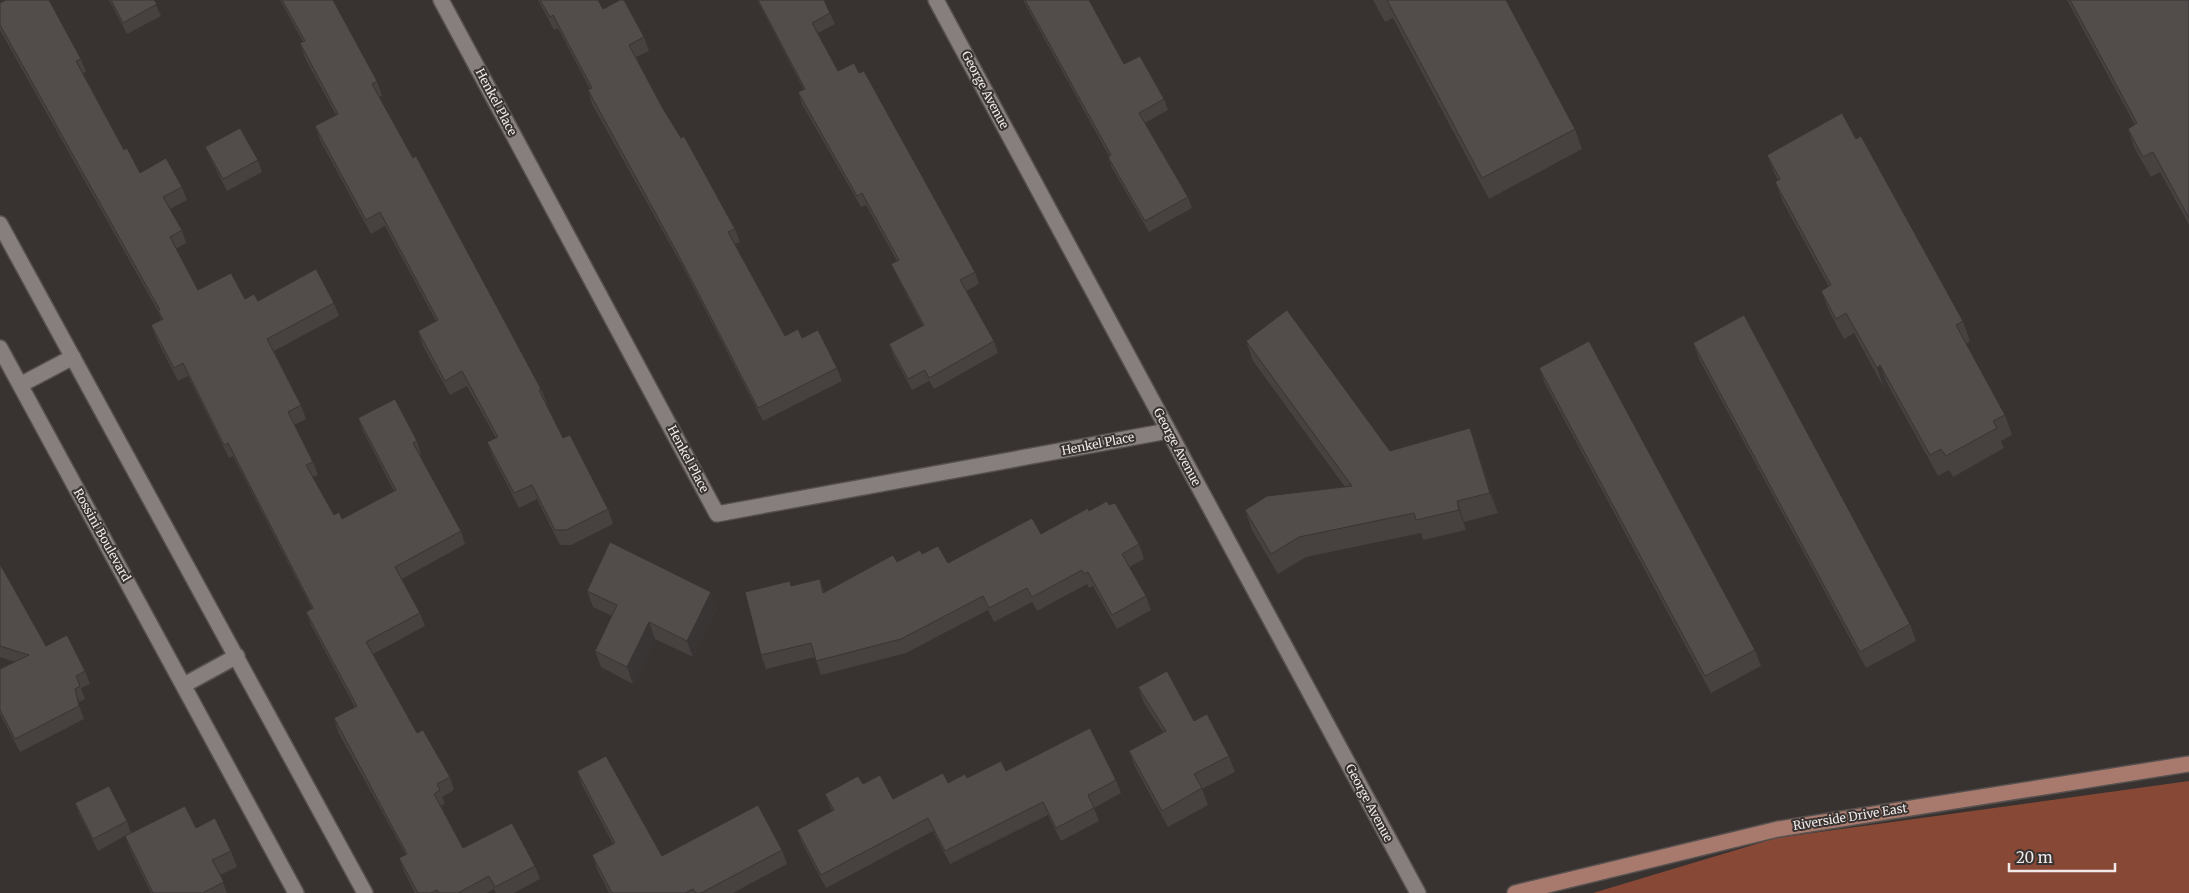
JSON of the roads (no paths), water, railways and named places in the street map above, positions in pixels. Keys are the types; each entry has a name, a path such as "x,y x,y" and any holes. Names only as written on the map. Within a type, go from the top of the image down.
{"main road":[{"name":"Riverside Drive East","path":"1515,893 1778,829 2189,764"}],"street":[{"name":"Henkel Place","path":"441,0 717,514 1168,431"},
{"name":"George Avenue","path":"936,0 1418,893"},
{"path":"0,224 366,893"},
{"name":"Rossini Boulevard","path":"0,348 296,893"},
{"path":"20,385 73,358"},
{"path":"184,685 237,656"}]}
